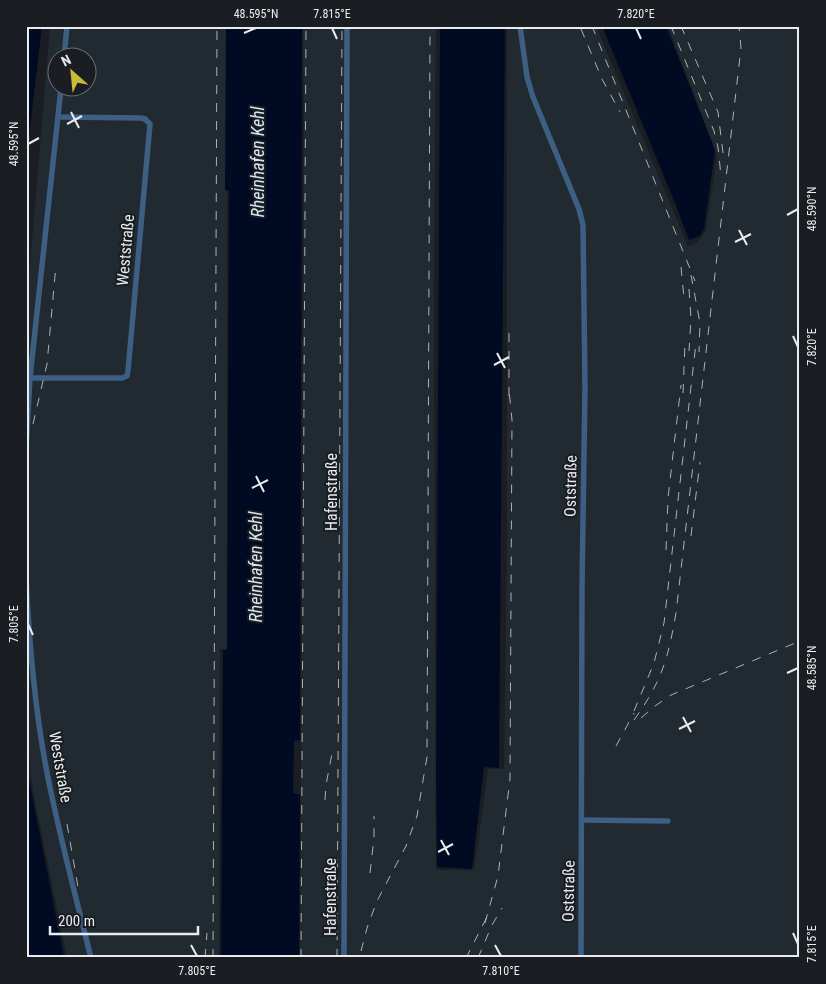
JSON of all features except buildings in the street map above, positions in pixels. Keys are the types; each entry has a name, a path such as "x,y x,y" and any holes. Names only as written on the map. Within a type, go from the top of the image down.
{"street":[{"path":"65,48 67,26"},
{"name":"Hafenstraße","path":"344,958 347,26"},
{"name":"Oststraße","path":"520,26 527,76 533,97 579,209 583,225 585,387 581,958"},
{"path":"26,449 30,378 60,98"},
{"name":"Weststraße","path":"30,378 122,378 127,376 128,371 150,124 141,118 58,117"},
{"name":"Weststraße","path":"26,577 37,710 45,762 70,876 91,958"},
{"path":"582,820 668,821"}],"shaded area":[{"path":"50,26 227,26 227,649 220,649 219,958 67,958 34,796 26,708 26,310 48,50 48,98 98,98 98,48 48,48"},
{"path":"303,26 436,26 434,283 436,870 474,870 488,769 504,769 507,534 507,26 596,26 688,246 696,243 706,231 717,155 668,26 800,26 800,958 300,958"}],"water":[{"path":"26,26 42,26 26,162"},
{"name":"Rheinhafen Kehl","path":"226,26 302,26 300,740 294,741 293,793 300,795 299,958 221,958 223,650 227,650 229,191 225,190"},
{"path":"440,26 505,26 499,768 484,767 472,869 437,867"},
{"path":"602,26 666,26 715,150 704,229 700,236 689,240"},
{"path":"26,764 64,957 64,958 26,958"}],"railway":[{"path":"213,958 217,26"},
{"path":"301,958 306,26"},
{"path":"337,958 342,26"},
{"path":"361,951 377,901 406,846 417,816 427,757 430,26"},
{"path":"592,26 695,281"},
{"path":"671,26 714,131 721,176"},
{"path":"681,26 718,112 723,153"},
{"path":"634,720 651,693 667,657 676,613 741,48 739,26"},
{"path":"581,29 602,79 620,112"},
{"path":"33,424 47,364 56,265"},
{"path":"681,267 684,298"},
{"path":"691,275 700,323 699,352"},
{"path":"689,289 691,319 689,351"},
{"path":"509,326 509,396"},
{"path":"683,393 685,343"},
{"path":"634,711 654,663 664,623 696,343"},
{"path":"666,550 668,498 681,385"},
{"path":"485,923 498,876 510,779 512,420 509,390"},
{"path":"691,536 700,462"},
{"path":"641,718 671,695 800,641"},
{"path":"616,746 634,713"},
{"path":"325,800 333,748"},
{"path":"370,873 374,838 374,816"},
{"path":"67,824 78,887"},
{"path":"478,958 492,925 502,908"},
{"path":"466,958 487,917"},
{"path":"205,958 207,933"}]}
